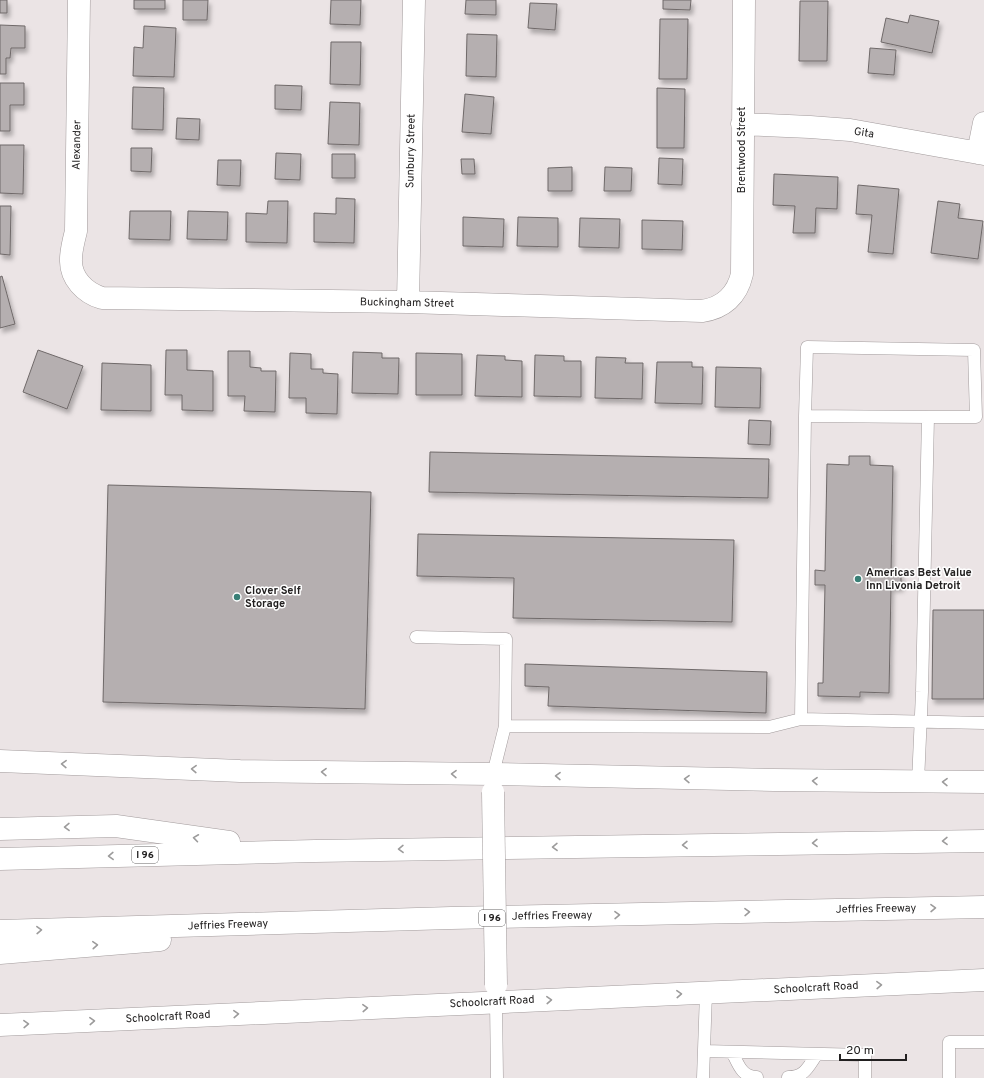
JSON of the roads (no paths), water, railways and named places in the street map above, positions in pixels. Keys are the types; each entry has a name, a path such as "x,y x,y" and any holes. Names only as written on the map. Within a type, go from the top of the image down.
{"main road":[{"name":"Alexander","path":"79,0 76,230 71,259 73,271 77,280 82,286"},
{"name":"Sunbury Street","path":"408,302 414,0"},
{"name":"Brentwood Street","path":"731,297 740,284 742,274 744,0"},
{"path":"981,154 984,122"},
{"name":"Gita","path":"742,124 850,130 981,154"},
{"name":"Buckingham Street","path":"82,286 93,295 102,298 408,302 702,311 711,310 721,306 731,297"},
{"path":"0,761 493,783 766,780 984,782"},
{"path":"493,783 496,993"},
{"path":"0,829 116,826 290,851"},
{"name":"I 96","path":"0,859 290,851 984,841"},
{"name":"Jeffries Freeway","path":"0,931 451,918 984,907"},
{"path":"0,952 451,918"},
{"name":"Schoolcraft Road","path":"0,1025 496,993 706,993 984,980"}],"lane":[{"path":"801,719 805,416 807,347 974,350 976,417 805,416"},
{"path":"918,782 921,721 928,417"},
{"path":"416,637 506,639 505,726 493,783"},
{"path":"505,726 769,727 801,719 984,723"},
{"path":"496,993 497,1078"},
{"path":"703,1078 706,993"},
{"path":"949,1078 949,1042 984,1042"},
{"path":"704,1051 866,1055 865,1078"},
{"path":"732,1052 741,1070 746,1075 756,1077"},
{"path":"788,1077 798,1076 804,1073 817,1054"}],"place":[{"name":"Americas Best Value Inn Livonia Detroit","path":"858,579"},
{"name":"Clover Self Storage","path":"237,597"}]}
